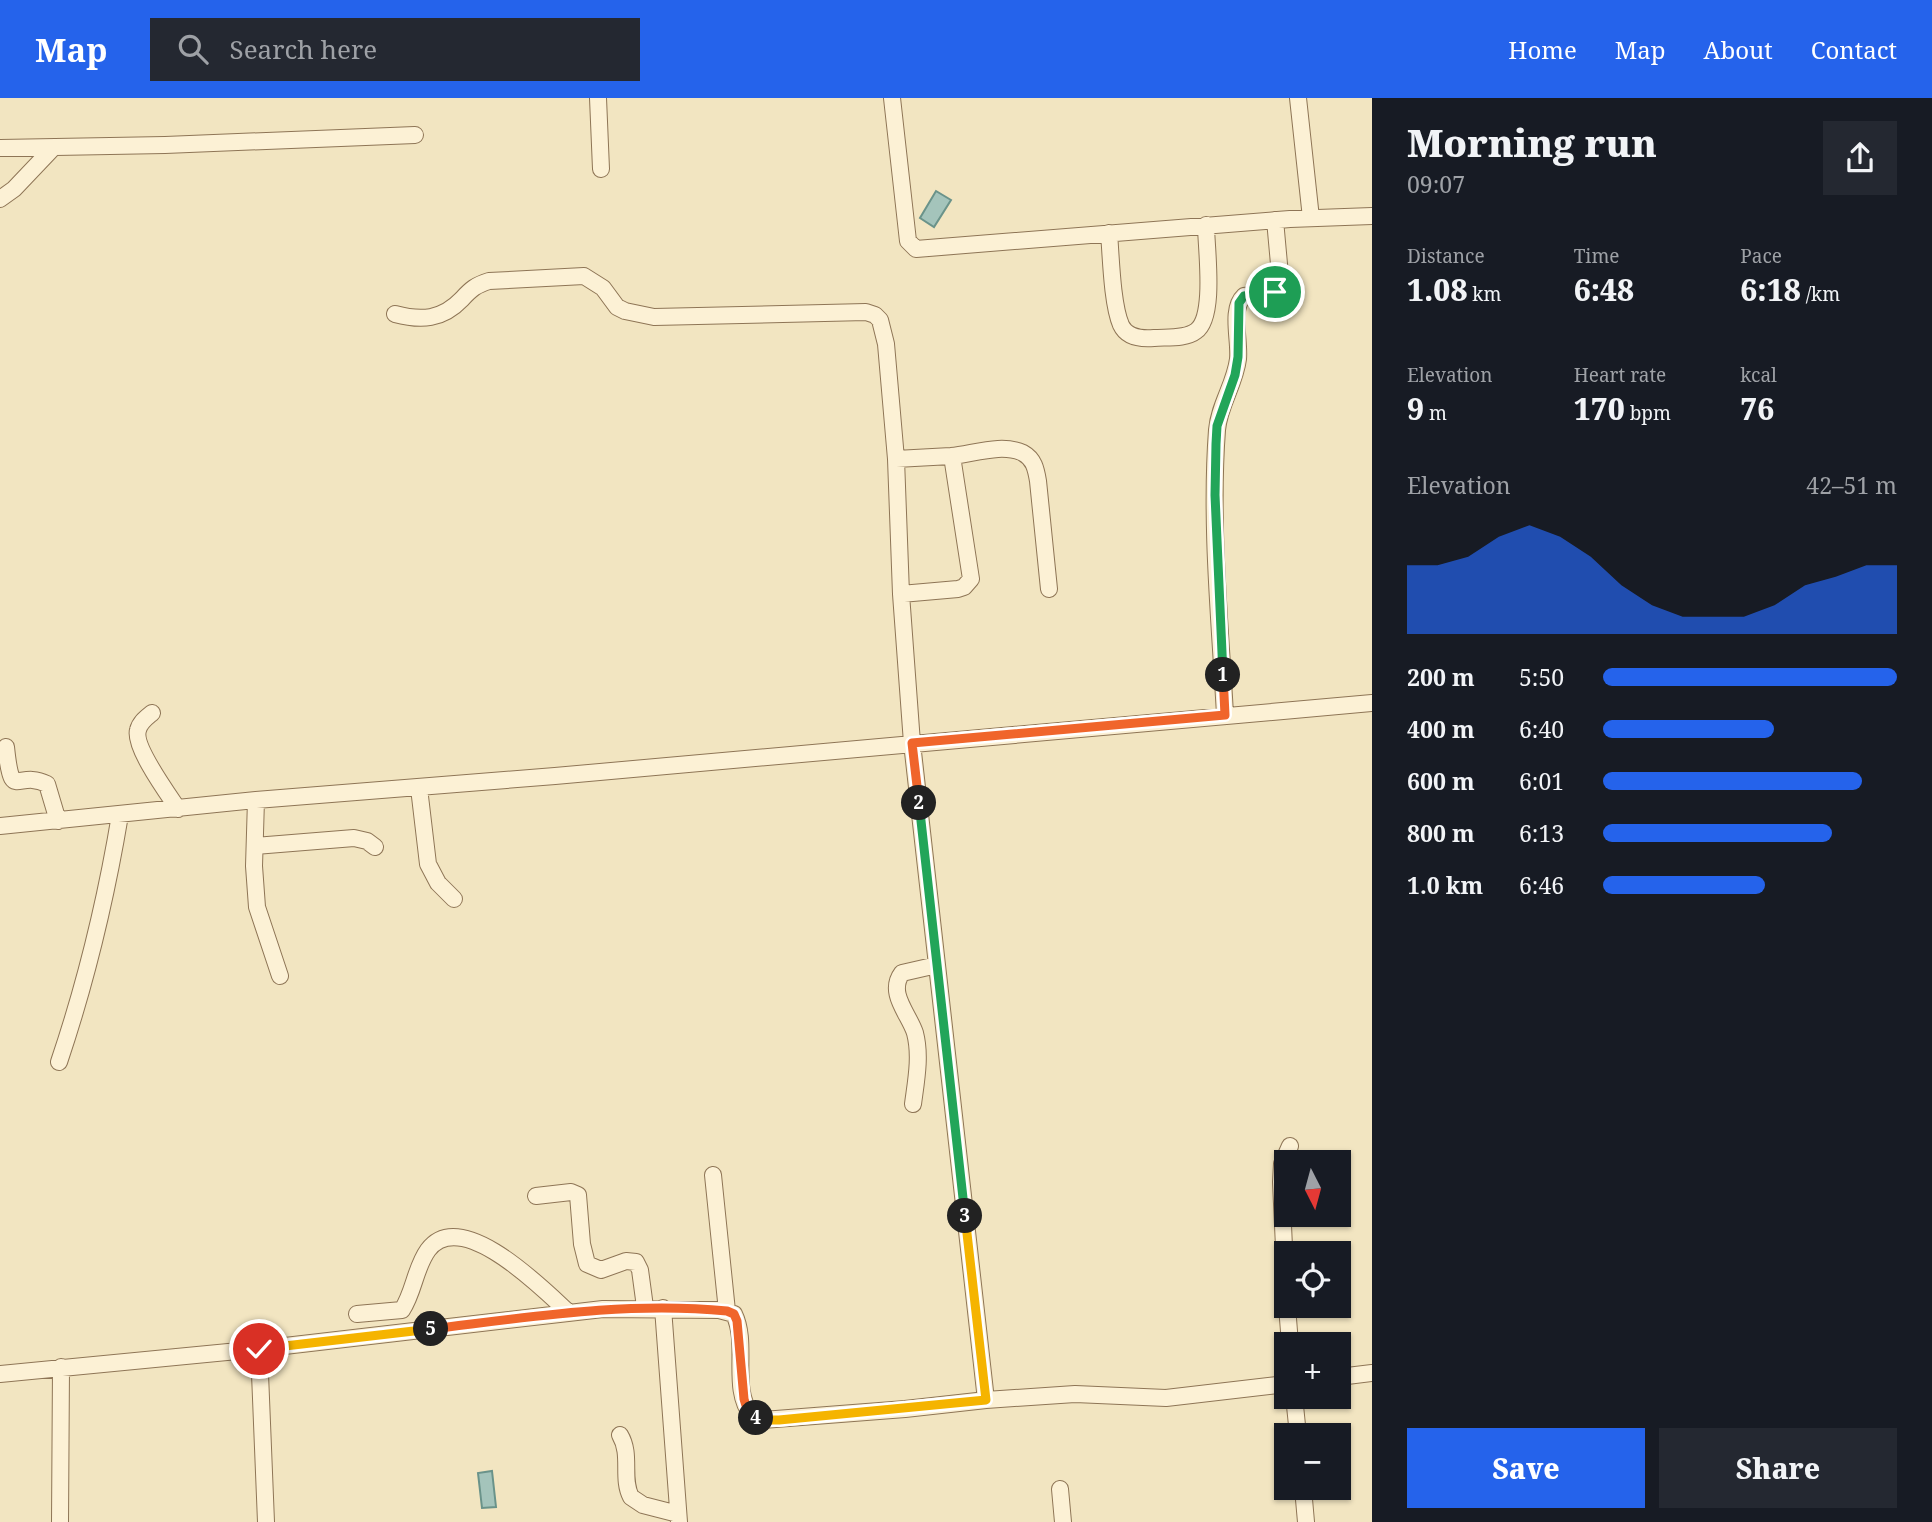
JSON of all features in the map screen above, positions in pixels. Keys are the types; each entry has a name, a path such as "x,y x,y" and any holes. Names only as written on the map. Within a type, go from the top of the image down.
{"street":[{"path":"598,98 601,169"},
{"path":"892,98 908,241 913,248 1275,220 1372,216"},
{"path":"1298,98 1311,218"},
{"path":"0,148 52,149 415,135"},
{"path":"0,199 52,149"},
{"path":"1225,715 1215,495 1217,426 1235,375 1239,303 1244,296 1275,292 1281,286 1275,220"},
{"path":"1109,233 1121,325 1134,336 1143,339 1195,332 1205,319 1208,286 1206,225"},
{"path":"395,314 423,319 442,316 456,306 475,285 489,281 584,276 603,288 617,307 625,312 654,317 866,312 880,320 884,331 896,459 901,594 912,743 986,1400"},
{"path":"896,459 952,456 1002,449 1021,452 1035,465 1049,589"},
{"path":"901,594 958,589 971,579 952,456"},
{"path":"0,827 256,800 419,788 1372,702"},
{"path":"152,713 139,727 137,737 177,809"},
{"path":"6,747 9,775 16,782 40,781 47,784 58,821"},
{"path":"419,788 428,864 438,883 454,899"},
{"path":"256,800 257,907 280,976"},
{"path":"59,1062 84,984 120,815"},
{"path":"255,846 354,838 367,841 375,847"},
{"path":"913,1104 918,1072 915,1034 898,997 897,979 902,973 937,965"},
{"path":"1284,1241 1282,1164 1290,1146"},
{"path":"713,1175 727,1311"},
{"path":"536,1196 571,1192 578,1195 586,1262 601,1270 626,1261 636,1262 640,1270 645,1307"},
{"path":"357,1314 402,1310 416,1271 428,1250 442,1238 452,1237 498,1253 520,1268 568,1312"},
{"path":"0,1374 259,1349 568,1312 645,1307 727,1311 734,1314 737,1321 744,1399 752,1416 763,1420 1075,1394 1166,1398 1274,1385"},
{"path":"620,1434 627,1453 627,1483 631,1497 643,1505 679,1518 663,1308"},
{"path":"259,1349 267,1522"},
{"path":"60,1522 61,1367"},
{"path":"1351,1376 1372,1373"},
{"path":"1060,1489 1063,1522"},
{"path":"1304,1500 1306,1522"}],"water":[{"path":"936,191 951,200 934,227 920,218"},
{"path":"492,1471 496,1507 482,1508 478,1473"}],"route":[{"path":"259,1349 603,1309 645,1307 719,1310 734,1314 737,1321 744,1399 752,1416 763,1420 986,1400 912,743 1225,715 1215,495 1217,426 1235,375 1239,303 1244,296 1275,292"}]}
